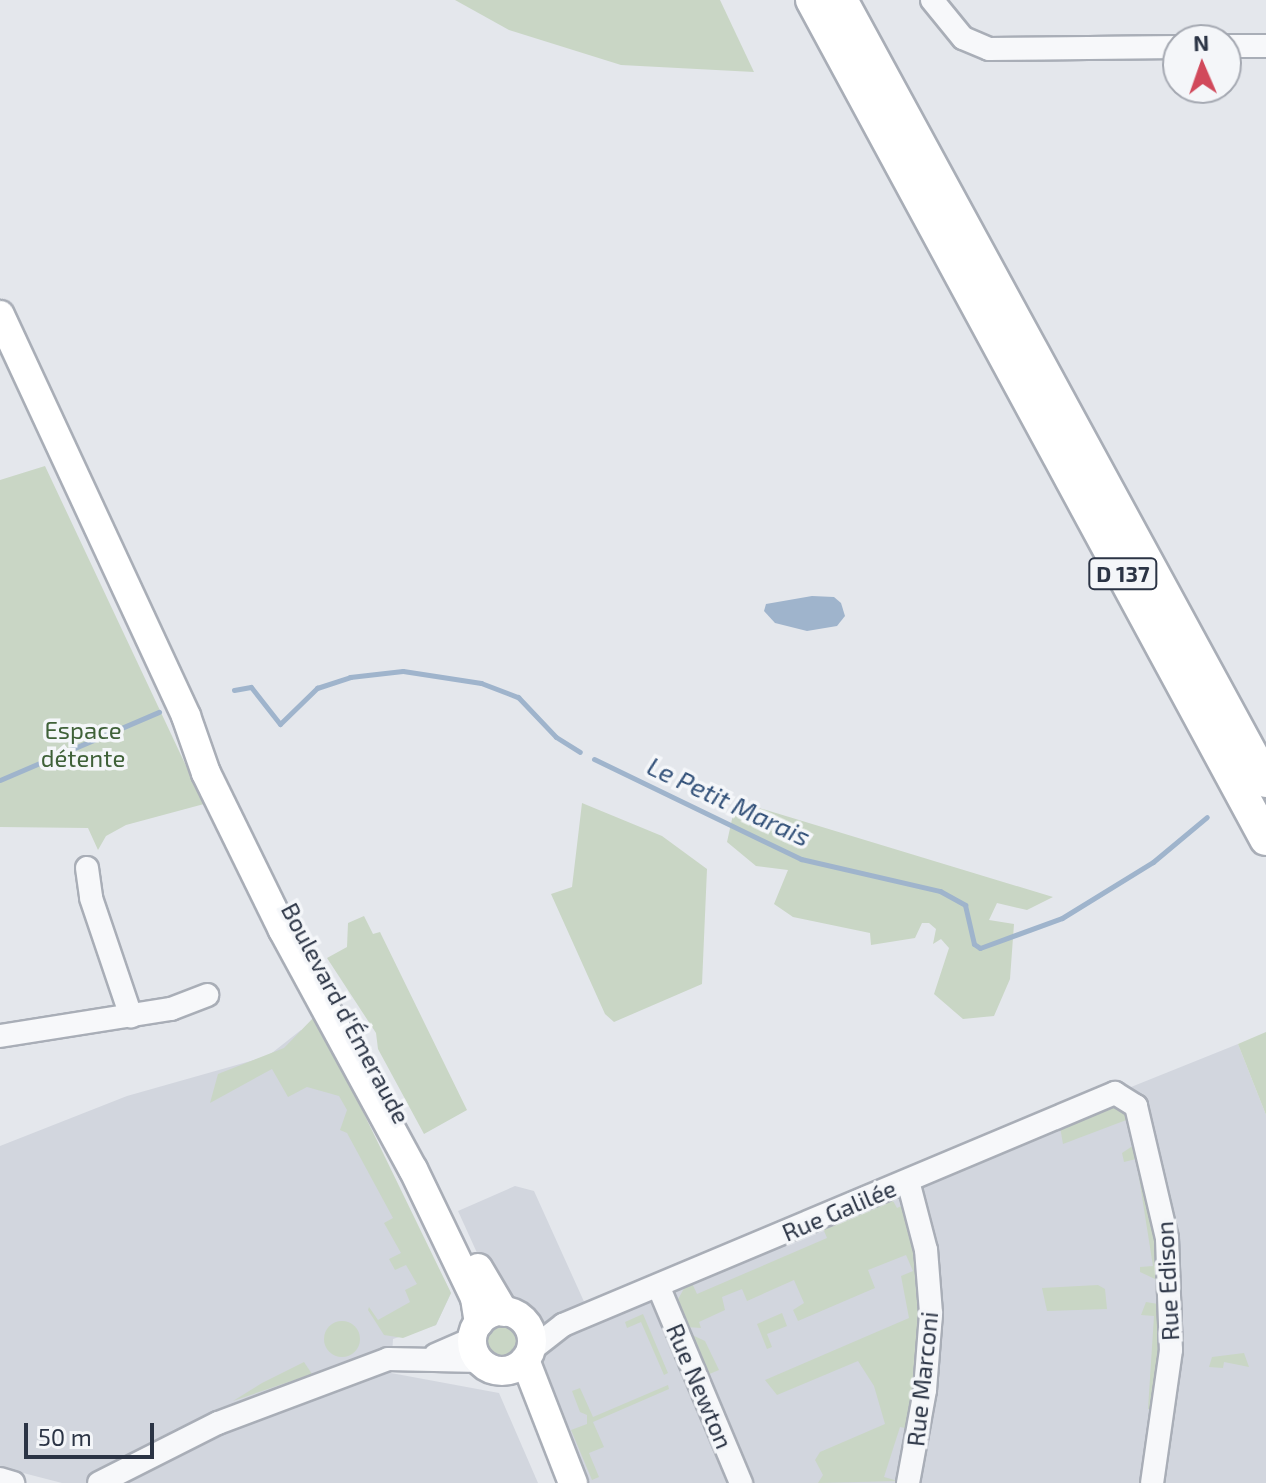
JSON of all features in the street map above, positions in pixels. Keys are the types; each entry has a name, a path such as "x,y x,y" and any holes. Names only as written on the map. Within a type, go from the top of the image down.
{"highway":[{"name":"D 137","path":"812,0 1256,792"},
{"name":"D 137","path":"841,0 1256,792 1266,839"},
{"path":"1256,792 1266,848"}],"main road":[{"name":"Boulevard d'Émeraude","path":"0,315 186,716 220,763 573,1483"},
{"name":"Boulevard d'Émeraude","path":"503,1343 517,1394 555,1483"}],"street":[{"path":"932,0 963,38 989,49 1162,47"},
{"path":"1242,46 1266,46"},
{"path":"87,868 91,898 131,1016"},
{"path":"0,1036 194,1004 207,995"},
{"name":"Rue Galilée","path":"503,1343 563,1325 659,1288 1115,1093"},
{"name":"Rue Edison","path":"1115,1093 1136,1106 1167,1238 1171,1350 1152,1483"},
{"name":"Rue Marconi","path":"908,1181 926,1250 931,1313 925,1390 908,1483"},
{"name":"Rue Newton","path":"659,1288 741,1483"},
{"path":"99,1483 218,1423 388,1359 426,1357 503,1343"},
{"path":"0,1479 13,1483"}],"shaded area":[{"path":"301,1030 352,1086 351,1095 451,1293 436,1325 393,1339 391,1373 499,1393 538,1483 62,1483 0,1467 0,1146 127,1096 268,1056"},
{"path":"1238,1044 1266,1115 1266,1483 577,1483 539,1393 538,1334 532,1320 493,1288 458,1211 515,1186 534,1191 586,1306"}],"green space":[{"path":"455,0 720,0 754,72 621,65 509,30"},
{"name":"Espace détente","path":"45,466 204,804 126,825 106,836 98,850 88,828 0,827 0,480"},
{"path":"736,801 1053,897 1027,910 997,903 989,920 1014,924 1010,979 994,1016 963,1019 934,994 949,948 941,939 933,944 936,929 929,923 922,923 915,938 871,945 870,933 793,917 774,904 788,870 756,866 727,842"},
{"path":"582,803 662,836 707,869 702,984 614,1022 605,1014 551,894 572,887"},
{"path":"364,916 373,934 380,932 467,1110 424,1134 378,1049 376,1033 327,958 347,947 348,923"},
{"path":"316,1015 451,1293 436,1325 403,1338 384,1335 368,1310 369,1307 378,1320 410,1302 405,1290 417,1284 406,1265 395,1270 389,1259 401,1253 384,1223 393,1218 347,1133 340,1130 347,1110 339,1096 307,1087 288,1097 272,1069 210,1103 218,1074 284,1048"},
{"path":"1266,1032 1266,1115 1238,1044"},
{"path":"1108,1105 1123,1109 1129,1119 1063,1144 1060,1127"},
{"path":"1134,1145 1155,1214 1155,1279 1140,1272 1140,1267 1153,1266 1136,1159 1124,1162 1122,1153"},
{"path":"892,1199 897,1208 906,1204 914,1224 922,1313 910,1429 900,1427 884,1477 898,1481 818,1483 823,1475 815,1460 820,1452 885,1424 874,1386 858,1361 777,1395 765,1380 909,1318 901,1276 913,1271 906,1255 868,1270 875,1288 798,1321 793,1310 804,1303 794,1280 747,1301 742,1289 722,1297 725,1310 699,1322 701,1328 687,1327 677,1301 691,1281 697,1294 827,1238 822,1226"},
{"path":"1098,1285 1105,1289 1107,1309 1047,1311 1042,1288"},
{"path":"1146,1302 1158,1304 1163,1315 1156,1410 1148,1409 1154,1316 1141,1315"},
{"path":"782,1313 787,1326 767,1334 772,1347 767,1349 757,1324"},
{"path":"643,1314 668,1373 664,1375 641,1322 627,1328 625,1322"},
{"path":"342,1321 354,1327 360,1339 354,1351 342,1357 330,1351 324,1339 330,1327"},
{"path":"502,1326 513,1331 518,1342 513,1353 502,1358 491,1353 486,1342 491,1331"},
{"path":"690,1334 705,1341 719,1370 707,1375"},
{"path":"1244,1353 1249,1367 1224,1362 1223,1368 1209,1367 1212,1357"},
{"path":"304,1362 312,1374 233,1401 262,1383"},
{"path":"668,1385 669,1389 593,1422 604,1447 589,1453 599,1477 592,1480 571,1430 587,1424 587,1415 580,1412 572,1391 580,1388 593,1417"}],"water":[{"path":"812,596 834,597 841,603 845,616 837,626 807,631 775,623 764,611 766,604"}],"waterway":[{"name":"Le Petit Marais","path":"234,690 251,687 280,724 317,688 350,677 403,671 481,683 518,697 556,737 580,752"},
{"name":"Le Petit Marais","path":"0,780 159,712"},
{"name":"Le Petit Marais","path":"594,759 801,859 940,891 965,905 974,944 980,948 1062,918 1153,862 1207,817"}]}
